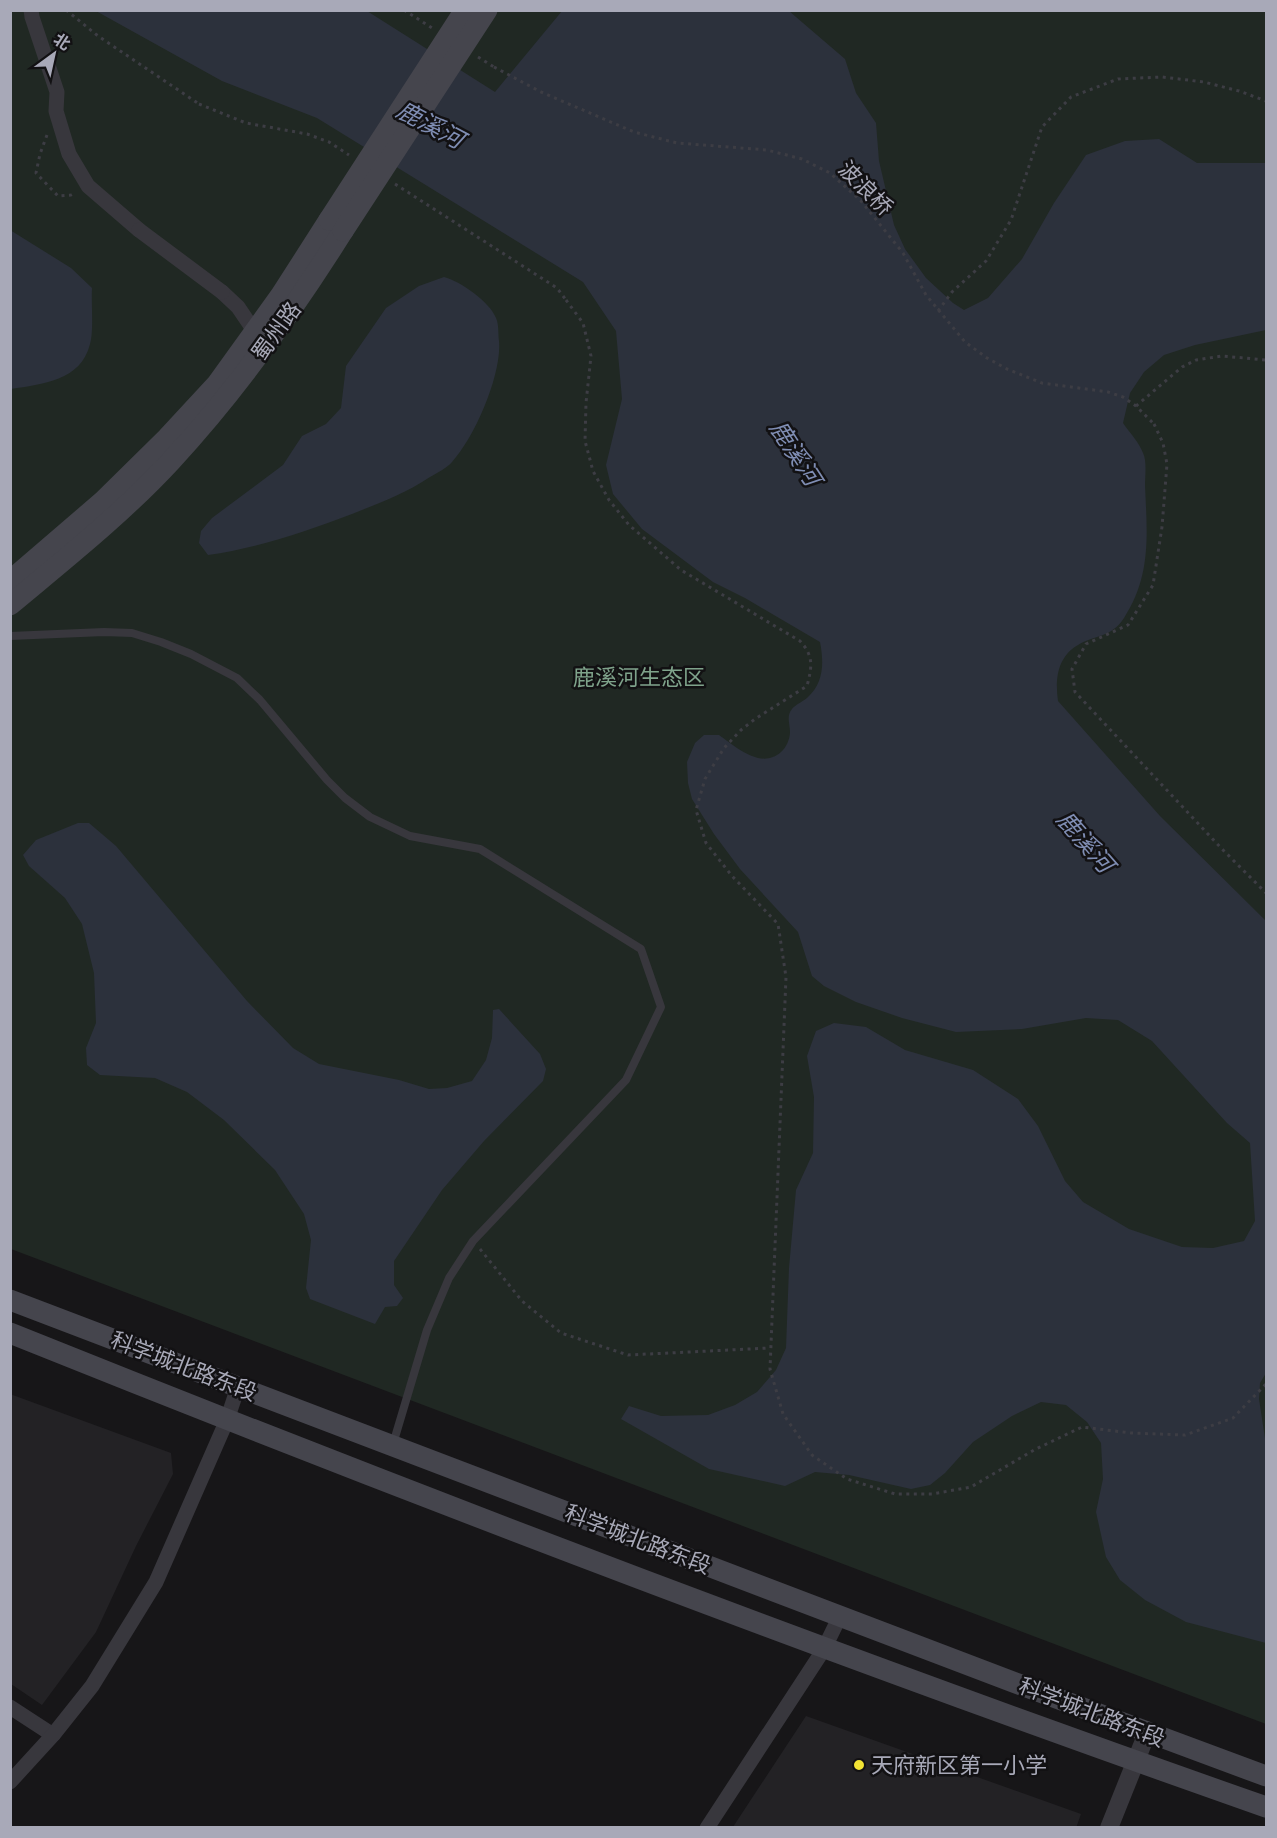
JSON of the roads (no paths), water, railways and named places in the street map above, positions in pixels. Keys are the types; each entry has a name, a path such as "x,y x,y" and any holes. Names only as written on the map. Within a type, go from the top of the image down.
{"main road":[{"name":"蜀州路","path":"10,605 116,515 170,462 215,411 261,353 308,288 336,225 465,10"},
{"name":"蜀州路","path":"10,580 103,501 167,438 217,384 281,295 336,225 487,10"},
{"name":"科学城北路东段","path":"10,1300 1147,1733 1266,1776"},
{"name":"科学城北路东段","path":"10,1334 227,1420 824,1649 1266,1808"}],"street":[{"path":"31,10 57,92 56,111 69,154 87,186 139,230 222,292 238,307 255,332"},
{"path":"10,1782 53,1735 92,1686 156,1582 227,1420 238,1387"},
{"path":"707,1827 824,1649 840,1616"},
{"path":"10,1707 53,1735"},
{"path":"1109,1827 1147,1733"}],"lane":[{"path":"10,636 132,633 191,654 237,678 260,700 327,780 345,798 370,817 410,836 480,849 641,949 661,1007 626,1080 473,1241 449,1278 427,1329 393,1446"}],"water":[{"name":"鹿溪河","path":"96,11 367,11 495,92 562,11 789,11 845,59 856,93 876,123 879,161 894,225 905,249 926,278 964,310 988,298 1022,259 1054,203 1086,155 1125,141 1159,139 1197,163 1266,163 1266,330 1195,345 1164,355 1144,372 1130,393 1123,423 1141,449 1145,464 1147,537 1139,586 1124,618 1114,629 1078,645 1066,656 1059,670 1057,685 1058,701 1160,816 1266,921 1266,1373 1260,1383 1259,1399 1266,1445 1266,1643 1186,1622 1145,1600 1120,1580 1106,1557 1096,1512 1103,1479 1101,1443 1087,1422 1066,1405 1041,1402 1012,1416 973,1442 945,1473 930,1485 911,1489 849,1475 815,1472 785,1486 709,1469 621,1419 629,1406 661,1416 708,1415 735,1405 757,1392 776,1370 786,1348 789,1268 796,1190 813,1153 814,1097 807,1056 816,1031 834,1023 866,1027 905,1050 973,1070 1018,1099 1038,1126 1065,1181 1083,1202 1129,1229 1182,1247 1213,1248 1244,1241 1255,1221 1250,1143 1227,1123 1152,1041 1118,1020 1086,1018 1022,1029 956,1032 902,1018 856,1002 824,986 812,976 798,932 740,869 692,799 688,783 687,762 695,743 704,735 719,735 757,758 773,757 781,752 789,738 790,712 813,692 820,679 822,658 820,642 713,582 642,529 613,494 606,465 622,399 616,331 583,282 317,118 222,81"},
{"path":"10,230 71,268 92,288 90,344 78,366 59,378 11,389"},
{"path":"444,277 466,288 488,305 497,320 499,341 499,355 492,387 478,421 452,462 410,489 352,514 281,539 208,555 199,543 201,531 212,518 283,465 302,436 326,424 341,408 346,366 386,308 419,286"},
{"path":"78,823 89,823 116,846 247,1001 293,1048 319,1064 399,1080 429,1089 447,1088 472,1081 486,1060 492,1038 493,1010 499,1009 540,1054 546,1069 543,1081 484,1141 442,1190 394,1261 394,1285 403,1298 397,1306 385,1307 375,1324 310,1299 306,1288 311,1240 304,1214 275,1170 224,1120 187,1092 155,1078 100,1075 87,1065 86,1048 96,1023 94,973 82,924 65,898 29,866 23,855 36,840"}],"place":[{"name":"天府新区第一小学","path":"859,1765"}],"park label":[{"name":"鹿溪河生态区","path":"639,677"}]}
